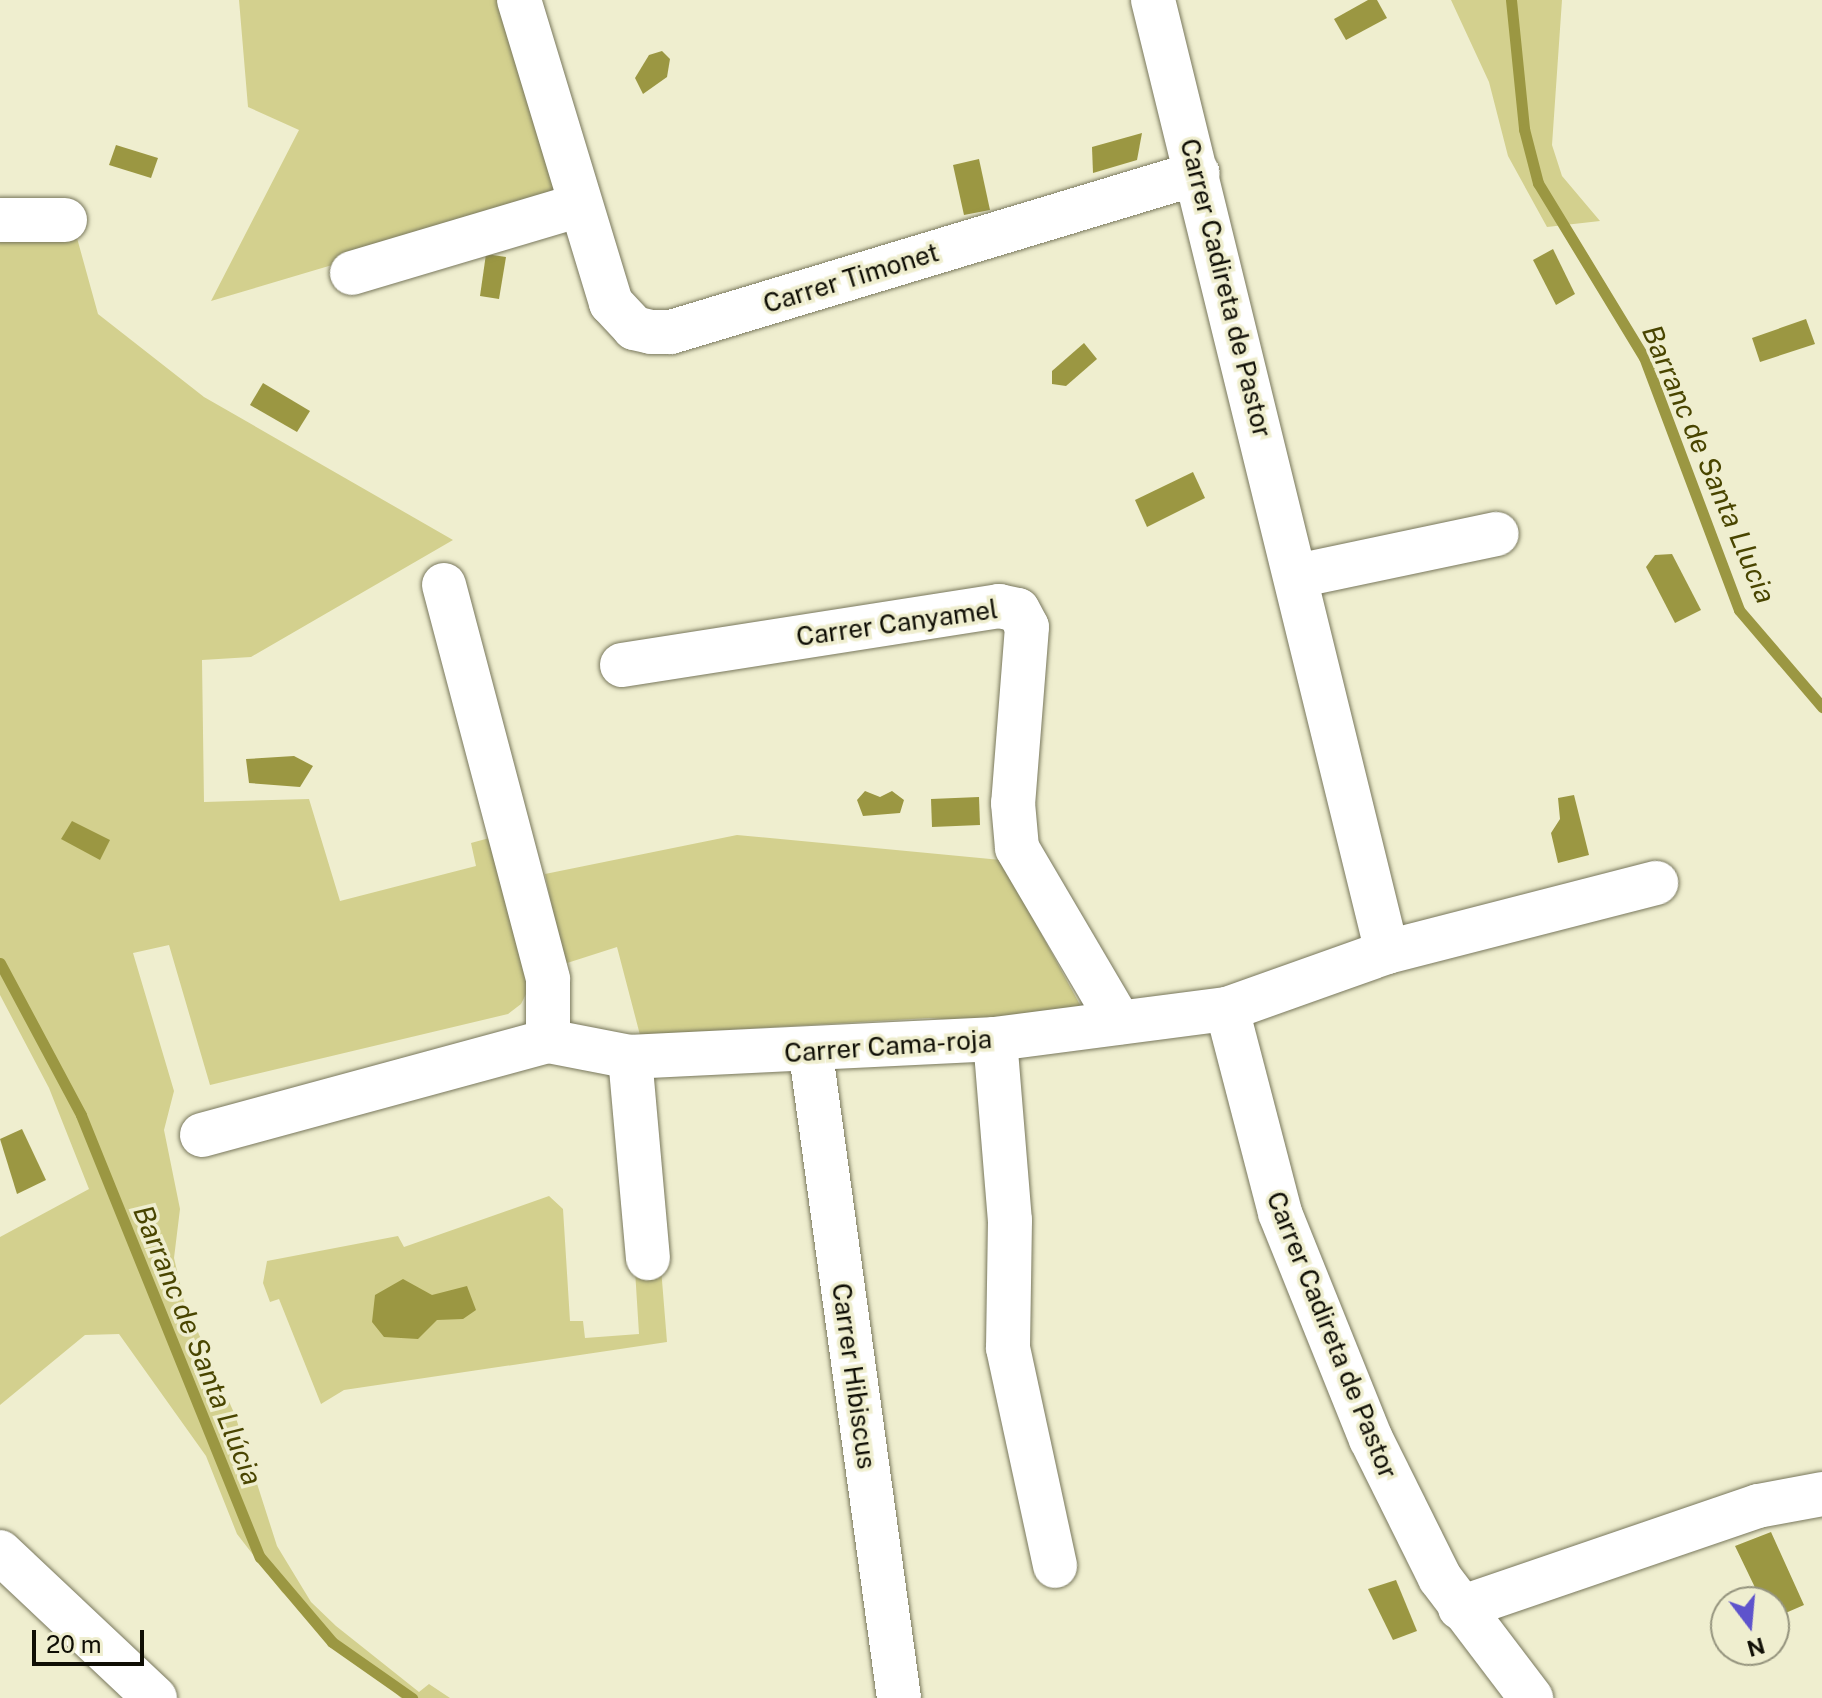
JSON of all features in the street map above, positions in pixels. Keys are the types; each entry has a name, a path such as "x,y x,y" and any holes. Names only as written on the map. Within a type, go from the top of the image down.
{"street":[{"name":"Carrer Timonet","path":"519,0 580,205 620,317 634,328 671,332 1198,173"},
{"name":"Carrer Cadireta de Pastor","path":"1153,0 1198,173 1387,952"},
{"path":"352,273 580,205"},
{"path":"0,220 65,220"},
{"path":"1297,576 1497,534"},
{"path":"444,585 548,980 548,1041"},
{"name":"Carrer Canyamel","path":"622,665 999,606 1018,610 1027,627 1013,803 1017,848 1119,1022"},
{"path":"1227,1009 1387,952 1656,883"},
{"name":"Carrer Cadireta de Pastor","path":"1227,1009 1260,1149 1305,1283 1396,1495 1460,1608 1531,1698"},
{"name":"Carrer Cama-roja","path":"202,1135 548,1041 630,1057 811,1054 995,1039 1227,1009"},
{"path":"995,1039 1010,1220 1008,1348 1055,1566"},
{"name":"Carrer Hibiscus","path":"811,1054 899,1698"},
{"path":"630,1057 648,1258"},
{"path":"1460,1608 1758,1506 1822,1494"},
{"path":"0,1552 146,1696"}],"shaded area":[{"path":"239,0 498,0 561,197 211,301 299,130 248,107"},
{"path":"1368,0 1377,0 1387,18 1346,40 1334,19"},
{"path":"1451,0 1562,0 1552,145 1562,176 1600,221 1547,227 1508,156 1489,82"},
{"path":"662,51 670,59 667,77 643,94 635,78 649,55"},
{"path":"1142,133 1137,160 1093,173 1092,147"},
{"path":"116,145 158,158 151,178 109,165"},
{"path":"979,159 990,210 964,215 953,165"},
{"path":"0,235 77,238 98,314 204,397 453,540 251,657 202,660 204,802 309,799 340,901 476,866 471,843 493,837 528,990 521,1004 508,1014 210,1085 169,945 133,953 174,1091 164,1130 180,1209 174,1258 184,1301 235,1415 277,1546 311,1602 336,1626 419,1692 429,1684 450,1698 401,1698 282,1592 237,1534 206,1456 119,1334 85,1335 0,1405 0,1237 89,1189 49,1088 0,995"},
{"path":"1553,249 1575,294 1556,305 1533,260"},
{"path":"486,254 506,257 499,299 480,296"},
{"path":"1806,319 1815,344 1760,362 1752,338"},
{"path":"1084,343 1097,359 1066,386 1052,384 1052,371"},
{"path":"263,383 310,411 297,432 250,405"},
{"path":"1193,472 1205,498 1147,527 1135,500"},
{"path":"1672,554 1701,610 1675,623 1646,567 1655,555"},
{"path":"294,756 313,766 300,787 249,783 246,759"},
{"path":"865,791 880,797 892,791 904,800 900,813 863,816 857,800"},
{"path":"1574,795 1589,855 1558,863 1551,833 1560,819 1558,798"},
{"path":"979,797 980,825 932,827 931,799"},
{"path":"72,821 110,840 100,860 61,839"},
{"path":"737,835 1001,860 1085,1014 1005,1024 929,1018 640,1035 617,947 564,964 545,874"},
{"path":"22,1129 46,1180 17,1194 0,1139"},
{"path":"549,1196 563,1209 570,1321 583,1321 585,1338 639,1334 635,1270 661,1268 667,1342 344,1390 321,1404 279,1299 270,1302 263,1283 267,1261 398,1236 404,1247"},
{"path":"403,1279 432,1295 467,1286 476,1310 463,1319 437,1320 418,1339 384,1337 372,1322 375,1295"},
{"path":"1771,1532 1804,1605 1790,1611 1790,1586 1754,1586 1735,1546"},
{"path":"1396,1580 1417,1631 1393,1640 1368,1589"}],"waterway":[{"name":"Barranc de Santa Llucia","path":"1511,0 1524,129 1538,183 1644,357 1739,610 1822,707"},
{"name":"Barranc de Santa Llúcia","path":"0,963 81,1115 260,1557 332,1642 412,1698"}]}
